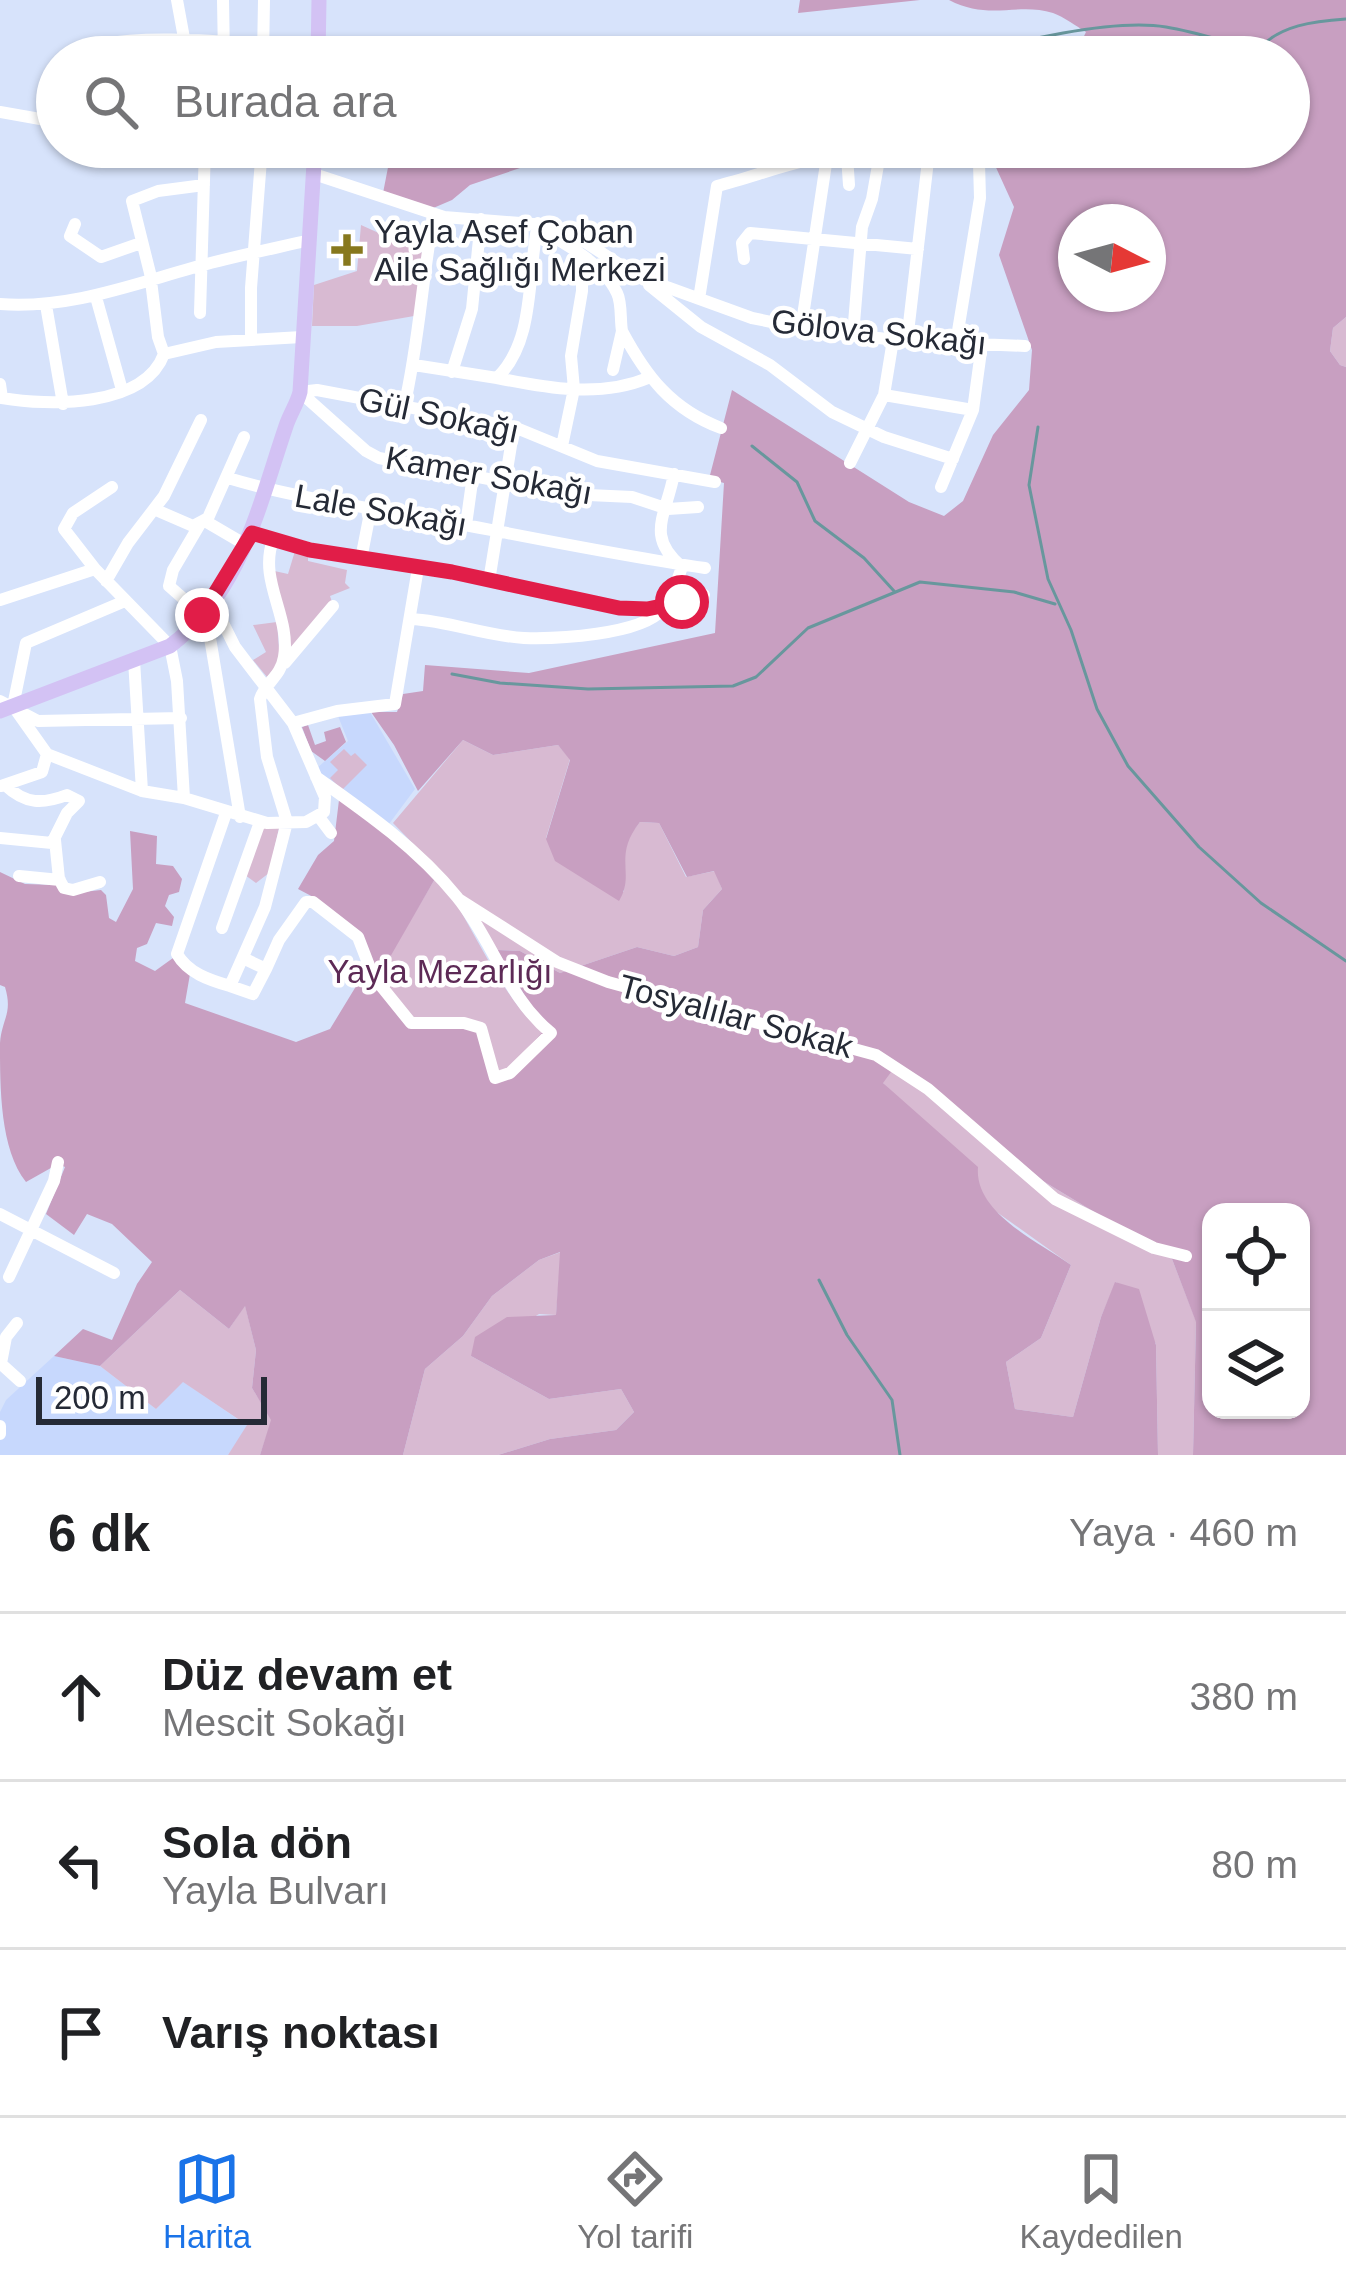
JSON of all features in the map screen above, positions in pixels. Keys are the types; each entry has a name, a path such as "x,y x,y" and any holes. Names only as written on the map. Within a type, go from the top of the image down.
{"main road":[{"path":"318,36 319,0"},
{"path":"4,706 170,646 218,594 249,539 300,392 314,168"},
{"path":"288,419 291,381 300,356"}],"street":[{"path":"177,0 184,36"},
{"path":"223,0 224,36"},
{"path":"264,0 264,36"},
{"path":"0,112 36,118"},
{"path":"200,313 204,168"},
{"path":"251,340 253,252 263,168"},
{"path":"699,299 717,186 781,168"},
{"path":"801,329 826,168"},
{"path":"848,168 849,185"},
{"path":"853,335 862,227 878,168"},
{"path":"850,463 884,395 900,340 916,272 927,168"},
{"path":"956,344 980,198 980,168"},
{"path":"314,174 434,214 537,225 582,256 617,292 622,331 613,370"},
{"path":"164,354 132,208 134,197 204,185"},
{"path":"404,407 434,214"},
{"path":"452,372 472,309 482,219"},
{"path":"75,224 70,236 101,257 141,242"},
{"path":"497,378 514,355 530,308 530,259 537,225"},
{"name":"Gölova Sokağı","path":"537,225 584,242 639,277 752,318 801,329 900,340 1025,346"},
{"path":"744,260 742,243 750,233 918,249"},
{"path":"0,304 46,305 96,297 202,265 310,240"},
{"path":"896,247 916,272"},
{"path":"562,446 574,389 571,356 582,291 582,256"},
{"path":"639,277 701,327 770,365 832,412 868,431 953,459"},
{"path":"96,297 122,389"},
{"path":"46,305 64,404"},
{"path":"622,331 648,378 696,416 721,428"},
{"path":"1,393 64,404 146,379 164,354 216,342 302,337"},
{"path":"941,487 973,410 982,344"},
{"path":"414,365 574,389 615,388 648,378"},
{"name":"Gül Sokağı","path":"300,392 317,390 514,427 596,461 715,482"},
{"name":"Kamer Sokağı","path":"300,392 366,452 379,458 567,494 632,497 668,508 698,507"},
{"path":"884,395 973,410"},
{"path":"106,580 128,543 156,510 201,420"},
{"path":"489,581 514,427"},
{"path":"244,436 228,478 173,570 169,586 208,626 233,815 177,953 188,968 207,980 254,994 279,940 306,902 314,902 358,937 373,976 411,1023 464,1022 481,1028 495,1078 510,1073 551,1033 527,1013 460,900 390,830 316,777"},
{"path":"632,497 640,468"},
{"path":"411,620 437,620 519,638 621,630 644,623 664,604 682,567 662,548 660,528 674,474"},
{"path":"466,525 473,475"},
{"name":"Lale Sokağı","path":"228,478 266,489 705,568"},
{"path":"112,487 73,513 64,524 67,538 170,646 181,718 184,798"},
{"path":"361,559 371,508"},
{"path":"156,510 193,526 202,523 249,539 619,608 647,609 704,595"},
{"path":"273,540 266,568 284,642 280,669"},
{"path":"293,723 340,710 395,704 418,568"},
{"path":"1,616 3,600 95,569"},
{"path":"218,594 228,635 293,723 326,805 319,817"},
{"path":"4,706 26,643 125,601"},
{"path":"230,986 270,889 287,822 267,757 260,699 304,635 333,607"},
{"path":"134,660 142,791"},
{"path":"4,706 38,721 181,718"},
{"path":"4,706 46,754 142,791 184,798 260,823 319,817"},
{"path":"3,786 42,772 46,754"},
{"path":"3,786 40,803 67,794 77,797 80,801 67,813 56,840 60,880 64,888 73,890 100,882"},
{"path":"319,817 331,833"},
{"path":"223,928 260,823"},
{"path":"0,838 44,844 56,840"},
{"path":"19,876 60,880"},
{"path":"241,880 270,889"},
{"name":"Tosyalılar Sokak","path":"460,900 557,962 608,982 876,1054 928,1089 1055,1199 1154,1248 1186,1256"},
{"path":"244,959 266,969"},
{"path":"9,1277 54,1181 58,1162"},
{"path":"0,1214 114,1273"},
{"path":"17,1323 6,1337 0,1363 20,1381"}],"shaded area":[{"path":"800,0 920,0 798,13"},
{"path":"949,0 1346,0 1346,317 1333,328 1330,351 1346,367 1346,1455 1193,1455 1196,1322 1172,1259 1043,1181 897,1064 883,1083 978,1167 986,1198 997,1212 1071,1265 1041,1338 1006,1362 1015,1409 1073,1417 1115,1282 1139,1289 1156,1345 1158,1455 498,1455 550,1439 616,1430 634,1412 621,1389 549,1399 471,1356 475,1337 507,1317 556,1315 560,1252 539,1260 492,1296 463,1336 425,1369 403,1455 260,1455 271,1420 252,1388 256,1350 245,1306 229,1329 180,1290 100,1366 54,1356 83,1329 112,1340 152,1262 112,1224 87,1214 74,1235 46,1214 65,1167 58,1164 26,1182 11,1153 0,1079 0,1043 8,1004 5,987 0,985 0,872 25,884 56,885 65,894 101,890 109,918 116,922 133,889 130,831 157,836 156,864 173,866 182,879 179,892 169,895 165,906 174,917 172,926 156,923 147,944 137,948 135,961 155,971 173,958 190,974 185,1003 296,1042 330,1029 372,960 317,899 298,889 318,855 334,841 339,800 436,877 378,978 411,1020 484,1026 495,1074 508,1069 549,1025 530,1004 497,950 520,951 560,973 637,947 674,956 698,947 703,910 722,889 714,871 687,877 659,823 640,822 627,845 626,882 619,901 555,861 546,839 570,760 558,745 493,755 463,740 418,791 371,712 397,712 403,694 423,691 425,665 529,673 715,633 724,483 709,479 732,390 909,502 944,516 963,501 993,435 1029,390 1032,350 999,255 1014,207 996,168 1310,168 1310,36 1084,36 1086,32 1040,10 990,10"},
{"path":"388,168 520,168 470,185 431,209 383,193"},
{"path":"370,712 415,789 389,824 328,782 317,768 348,741 338,716"},
{"path":"308,725 315,745 326,741 324,732 340,727 346,742 325,761 311,751 302,727"},
{"path":"54,1356 100,1366 156,1409 182,1381 248,1426 228,1455 0,1455 0,1412 6,1400"}],"green space":[{"path":"361,225 423,253 414,316 357,326 312,326 314,285 357,271"},
{"path":"1346,317 1346,367 1330,351 1333,328"},
{"path":"295,551 308,554 308,561 347,570 345,583 350,588 330,596 332,602 292,651 270,570 288,574"},
{"path":"277,622 280,662 267,677 253,660 266,652 253,625"},
{"path":"463,740 493,755 558,745 570,759 546,838 624,892 625,841 640,822 659,823 686,877 715,871 722,889 703,910 698,947 674,956 637,947 560,973 520,951 497,950 452,884 393,823"},
{"path":"344,749 367,765 342,790 330,778 338,770 330,762"},
{"path":"263,828 279,828 269,873 256,883 245,875"},
{"name":"Yayla Mezarlığı","path":"436,877 449,891 505,988 544,1032 507,1069 495,1074 411,1020 377,977"},
{"path":"897,1064 1043,1181 1172,1259 1196,1321 1193,1455 1158,1455 1156,1344 1116,1282 1101,1317 1073,1417 1015,1409 1006,1362 1041,1338 1071,1265 991,1208 977,1183 882,1082"},
{"path":"561,1252 556,1315 539,1314 471,1356 549,1399 621,1389 634,1412 616,1430 550,1439 498,1455 403,1455 425,1369 463,1336 492,1296 539,1260"},
{"path":"180,1290 229,1329 245,1305 256,1350 252,1388 272,1420 260,1455 228,1455 247,1425 183,1382 156,1409 100,1366"}],"waterway":[{"path":"1277,36 1310,23 1346,19"},
{"path":"1049,36 1144,25 1205,36"},
{"path":"1038,427 1029,485 1048,579 1097,709 1128,766 1199,847 1261,903 1346,961"},
{"path":"752,446 797,482 815,521 864,558 894,591"},
{"path":"452,674 500,683 588,689 733,686 756,677 808,628 920,582 1014,592 1055,604"},
{"path":"819,1280 847,1335 892,1400 900,1455"}],"place":[{"name":"Yayla Asef Çoban Aile Sağlığı Merkezi","path":"347,250"}],"route":[{"path":"202,615 252,533 310,550 452,572 619,608 647,609 682,602"}]}
